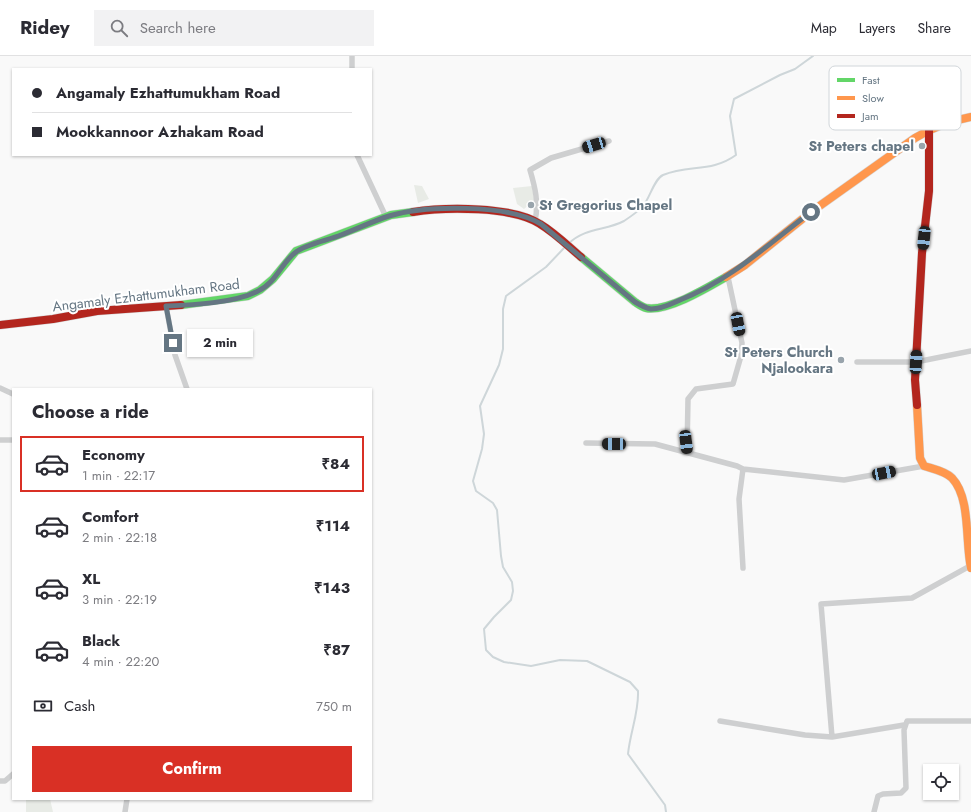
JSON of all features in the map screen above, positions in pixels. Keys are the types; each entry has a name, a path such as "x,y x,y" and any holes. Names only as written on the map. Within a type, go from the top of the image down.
{"street":[{"path":"352,56 352,68"},
{"name":"Angamaly Ezhattumukham Road","path":"961,119 971,117"},
{"name":"Angamaly Ezhattumukham Road","path":"0,325 53,319 97,310 184,305 248,296 260,290 274,279 296,252 386,217 428,209 512,213 525,216 535,221 552,234 614,286 645,308 663,307 690,297 728,277 811,212 928,130"},
{"path":"924,466 920,458 915,380 922,253 929,191 929,130"},
{"path":"535,221 538,207 535,185 530,170 550,158 609,140"},
{"path":"357,156 386,217"},
{"path":"687,451 688,399 696,389 733,384 741,356 742,343 728,277"},
{"path":"166,306 175,355 187,388"},
{"path":"857,362 916,362 971,351"},
{"path":"0,388 12,394"},
{"path":"0,440 12,440"},
{"path":"586,443 655,444 687,451 743,469 844,480 924,466 950,476 956,482 961,492 966,510 971,567 912,598 821,604 832,737"},
{"path":"743,469 739,499 743,568"},
{"path":"720,721 805,735 832,737 904,725 906,721 912,720 971,721"},
{"path":"874,812 878,796 883,794 901,793 906,788 904,725"},
{"path":"0,782 5,781 12,775"},
{"path":"125,812 127,800"}],"shaded area":[{"path":"414,185 422,186 429,199 418,203"},
{"path":"532,186 534,200 524,209 517,204 513,188"},
{"path":"26,800 50,800 53,812 26,812"}],"waterway":[{"path":"568,244 582,235 617,224 632,216 643,206 657,180 663,175 718,164 727,161 736,155 730,116 734,99 780,75 795,69 813,56"},
{"path":"565,247 546,267 506,296 503,309 503,349 499,365 480,406 484,434 482,449 473,481 476,491 493,503 497,510 503,567 512,582 513,591 511,600 484,629 486,650 493,657 504,662 531,666 560,660 587,661 630,682 638,691 638,699 628,754 665,805 666,812"}],"traffic: fast":[{"path":"181,305 248,296 260,290 273,279 296,251 391,215 413,212"},
{"path":"581,257 635,302 646,308 655,308 676,303 698,293 726,277"}],"traffic: slow":[{"path":"961,119 971,117"},
{"path":"726,277 745,265 811,212 915,138 930,130"},
{"path":"917,405 920,458 924,466 949,476 958,487 965,508 971,568"}],"traffic: jam":[{"path":"917,405 915,380 922,253 929,191 929,130"},
{"path":"413,212 443,209 478,209 513,214 528,218 556,235 581,257"},
{"path":"0,325 53,319 97,311 181,305"}],"place":[{"name":"St Peters chapel","path":"922,146"},
{"name":"St Gregorius Chapel","path":"531,205"},
{"name":"St Peters Church Njalookara","path":"841,360"}],"route":[{"path":"173,343 166,306 234,299 248,296 260,290 274,279 296,252 391,215 433,209 479,210 512,213 525,216 541,224 635,302 645,308 652,309 663,307 690,297 728,277 811,212"}]}
